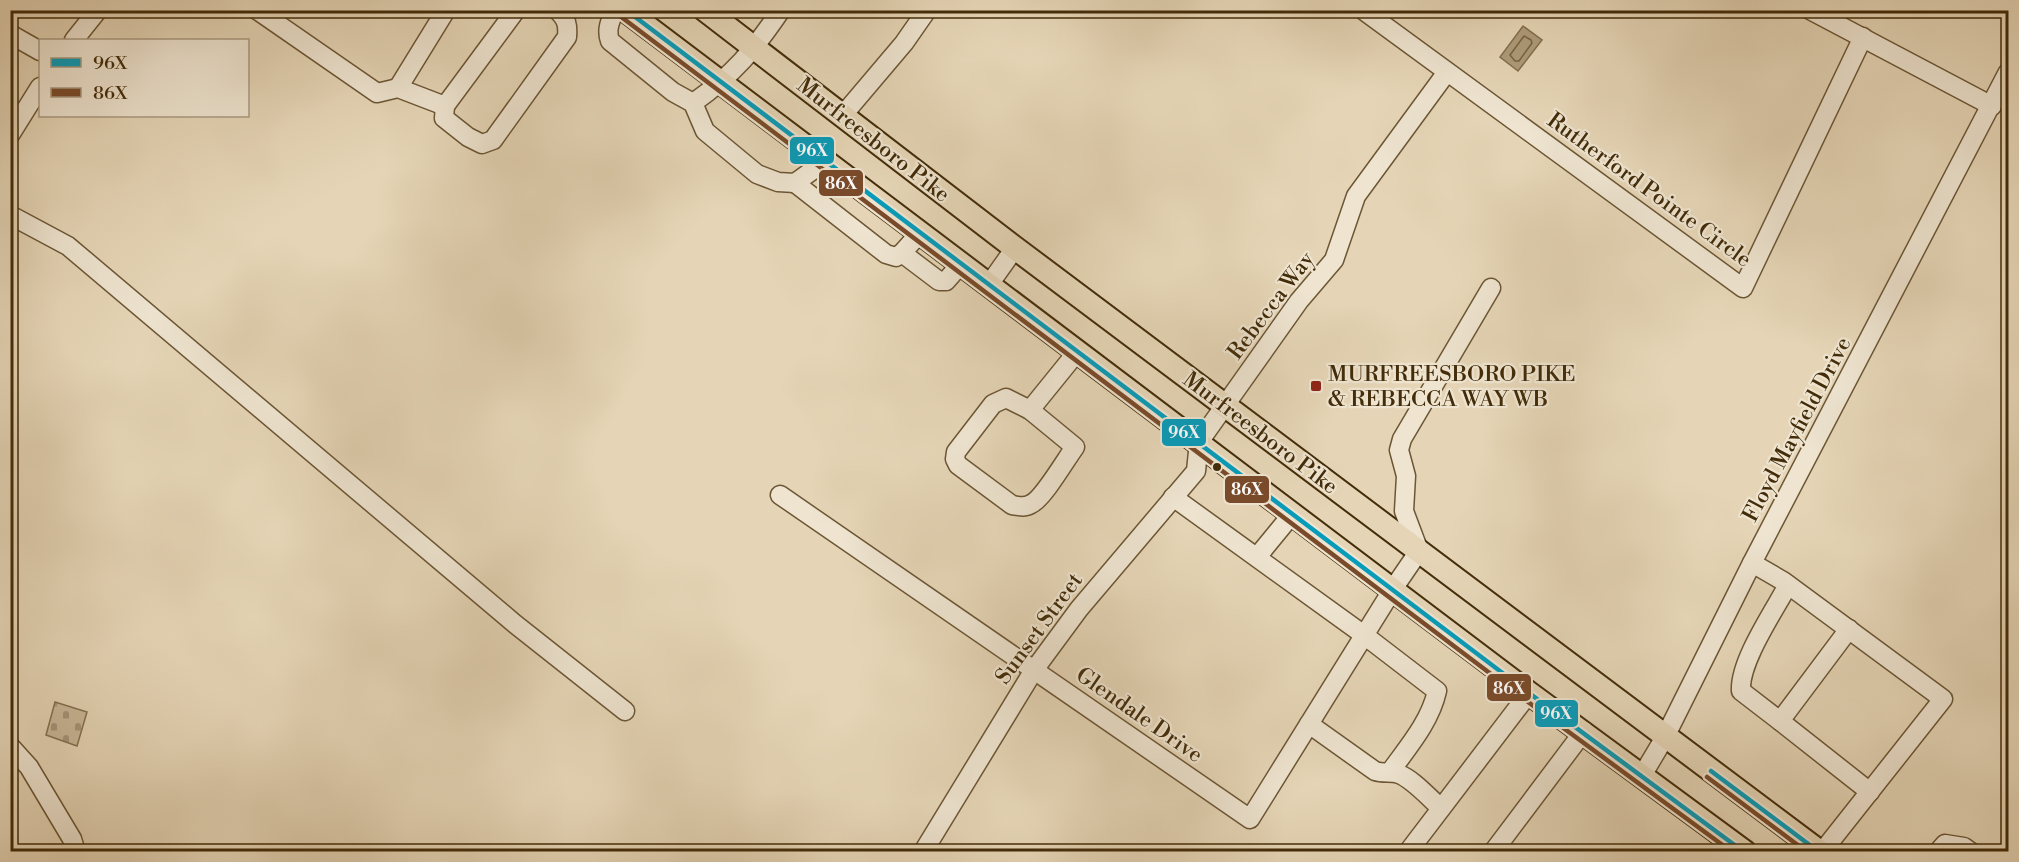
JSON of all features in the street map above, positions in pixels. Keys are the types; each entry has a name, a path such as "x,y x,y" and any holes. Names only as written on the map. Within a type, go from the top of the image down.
{"main road":[{"path":"625,10 960,265 1745,852"},
{"name":"Murfreesboro Pike","path":"705,10 1015,248 1821,852"}],"street":[{"path":"75,39 98,10"},
{"path":"257,10 377,93 398,88 445,106"},
{"path":"398,88 446,10"},
{"path":"516,10 445,106 444,118 468,137 482,144 493,140 567,37 568,25 557,10"},
{"path":"615,10 608,27 610,41 673,92 693,103 705,130 757,174 778,182 795,183 886,254 896,257 919,234"},
{"path":"693,103 721,83 756,48 781,10"},
{"path":"843,115 904,43 927,10"},
{"name":"Rutherford Pointe Circle","path":"1363,10 1743,288 1863,37"},
{"path":"1810,10 1992,106"},
{"path":"10,34 39,50"},
{"name":"Rebecca Way","path":"1199,442 1299,301 1334,260 1356,196 1447,72"},
{"name":"Floyd Mayfield Drive","path":"1642,774 1665,737 1752,563 2008,72"},
{"path":"10,135 39,89"},
{"path":"795,183 824,162"},
{"path":"10,215 68,246 515,624 625,711"},
{"path":"988,286 1015,248"},
{"path":"902,253 939,281 946,281 960,265"},
{"path":"1419,551 1404,511 1406,476 1399,450 1402,439 1491,288"},
{"path":"1030,410 1077,352"},
{"path":"1006,398 1030,410 1075,447 1040,497 1032,504 1021,507 1012,505 958,465 955,459 956,452 993,404 1006,398"},
{"name":"Sunset Street","path":"923,852 1034,670 1079,609 1196,471 1199,442"},
{"name":"Glendale Drive","path":"780,495 1250,819 1419,551"},
{"path":"1173,497 1364,635 1437,691 1434,706 1428,718 1390,772"},
{"path":"1257,558 1293,513"},
{"path":"1752,563 1788,585 1943,699 1821,852"},
{"path":"1788,585 1755,645 1740,682 1741,691 1870,792"},
{"path":"1780,721 1849,629"},
{"path":"1408,852 1530,693"},
{"path":"1309,724 1375,771 1403,776 1441,808"},
{"path":"1493,852 1584,731"},
{"path":"10,746 29,767 72,839 76,852"},
{"path":"1938,852 1945,844 1964,847 1971,852"}],"green space":[{"path":"55,702 87,712 77,746 46,735"}],"water":[{"path":"1523,26 1542,40 1518,71 1500,57"}],"transit line":[{"name":"96X","path":"626,10 1529,693 1744,852"},
{"name":"86X","path":"620,16 1524,699 1732,852"},
{"name":"96X","path":"1711,771 1819,852"},
{"name":"86X","path":"1707,777 1807,852"}],"place":[{"name":"MURFREESBORO PIKE & REBECCA WAY WB","path":"1316,386"}]}
